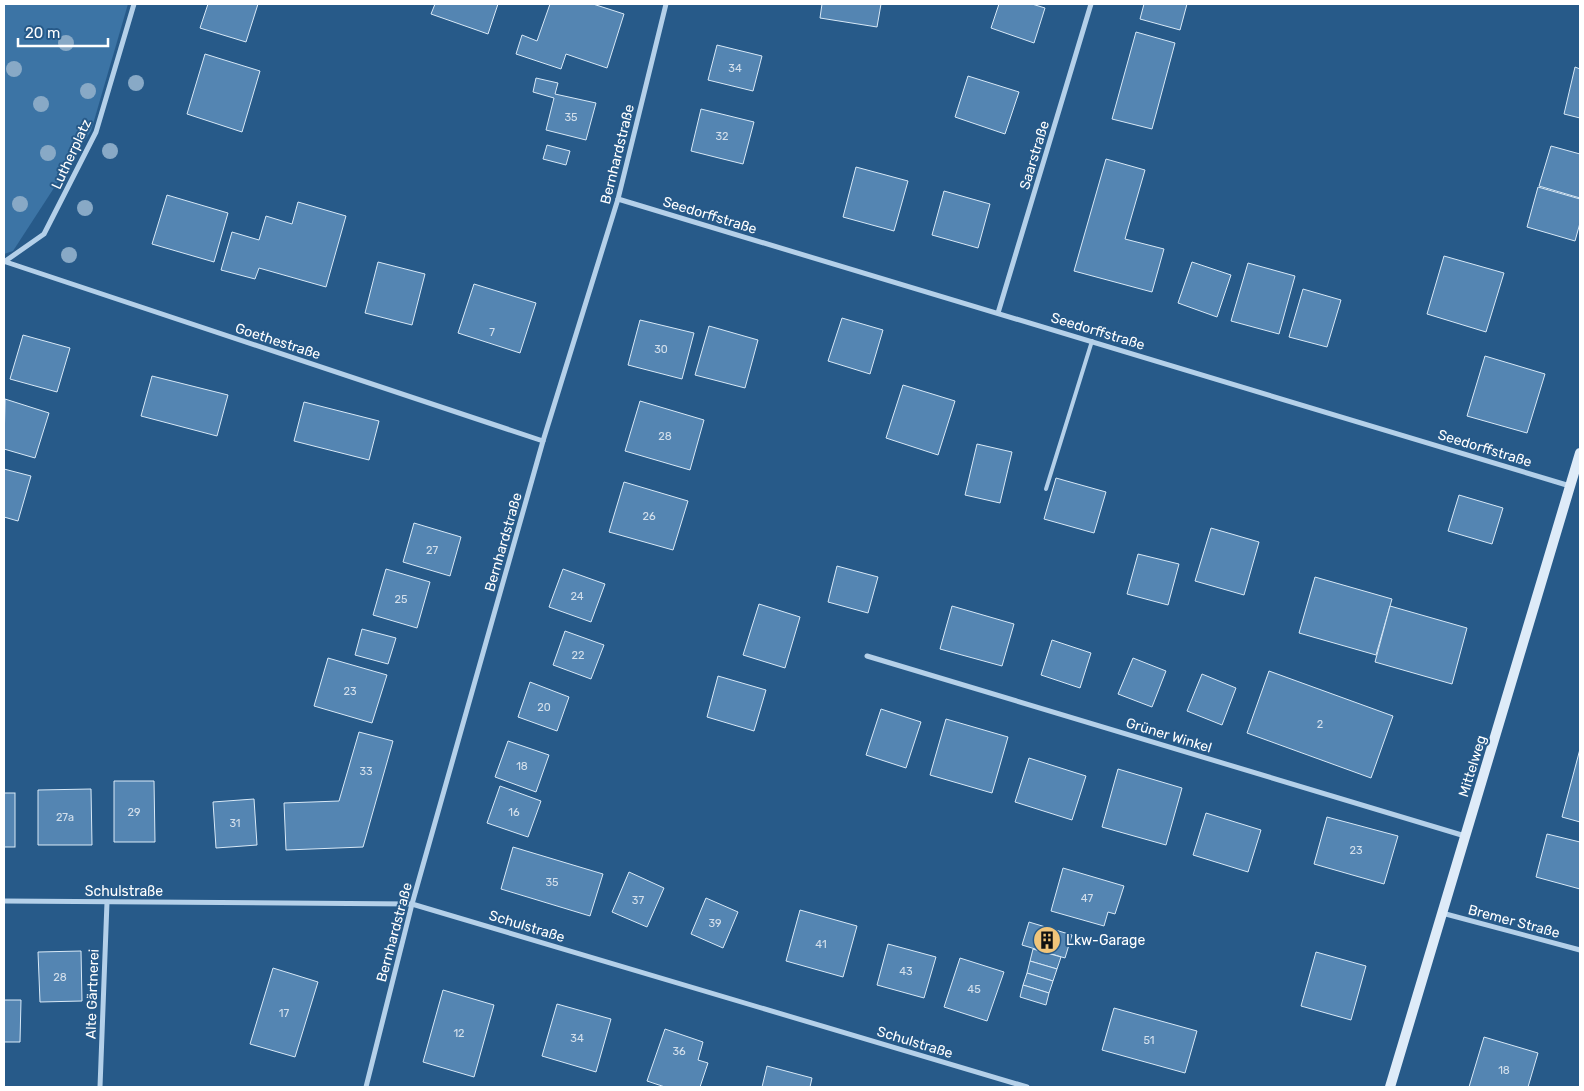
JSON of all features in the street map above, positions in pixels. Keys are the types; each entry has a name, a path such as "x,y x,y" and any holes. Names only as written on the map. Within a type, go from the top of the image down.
{"street":[{"name":"Lutherplatz","path":"5,262 44,234 96,132 134,4"},
{"name":"Bernhardstraße","path":"366,1087 412,904 543,441 618,199 666,4"},
{"name":"Saarstraße","path":"998,313 1091,4"},
{"name":"Seedorffstraße","path":"618,199 1570,486"},
{"name":"Goethestraße","path":"5,262 543,441"},
{"name":"Mittelweg","path":"1390,1087 1580,453"},
{"name":"Grüner Winkel","path":"867,656 1465,836"},
{"name":"Schulstraße","path":"4,901 412,904 1027,1087"},
{"name":"Alte Gärtnerei","path":"100,1087 107,902"},
{"name":"Bremer Straße","path":"1442,914 1580,950"}],"lane":[{"path":"1046,489 1092,341"}],"shaded area":[{"path":"4,4 128,4 91,131 13,251 4,254"}],"building":[{"path":"208,4 258,4 246,42 200,28"},
{"path":"435,4 498,4 488,34 431,14"},
{"path":"550,4 593,4 624,14 607,68 566,54 561,69 516,54 522,35 537,41"},
{"path":"822,4 881,4 877,27 820,18"},
{"path":"999,4 1032,4 1045,8 1034,43 991,28"},
{"path":"1144,4 1187,4 1180,30 1140,19"},
{"path":"1136,32 1175,43 1152,129 1112,119"},
{"path":"717,45 762,56 753,91 708,80"},
{"path":"205,54 260,71 242,132 187,114"},
{"path":"1575,67 1580,69 1580,118 1564,114"},
{"path":"968,76 1019,92 1005,134 955,117"},
{"path":"536,78 558,83 555,94 596,103 586,140 546,130 554,98 533,92"},
{"path":"701,109 754,122 743,164 691,151"},
{"path":"547,145 570,151 566,165 543,159"},
{"path":"1551,146 1580,154 1580,198 1539,186"},
{"path":"1106,159 1145,170 1125,239 1164,249 1152,292 1074,271"},
{"path":"856,167 908,181 894,231 843,217"},
{"path":"1538,187 1580,199 1580,223 1575,241 1527,227"},
{"path":"944,191 990,204 978,248 932,235"},
{"path":"167,195 228,213 214,262 152,244"},
{"path":"298,202 346,216 326,287 259,268 255,279 221,270 232,232 259,240 266,216 292,224"},
{"path":"1444,256 1504,273 1486,332 1427,314"},
{"path":"378,262 425,274 412,325 365,313"},
{"path":"1192,262 1231,275 1217,317 1178,303"},
{"path":"1248,263 1295,276 1279,334 1231,321"},
{"path":"474,284 536,303 520,353 458,333"},
{"path":"1303,289 1341,300 1327,347 1289,337"},
{"path":"842,318 883,330 870,374 828,361"},
{"path":"640,320 694,333 682,379 628,365"},
{"path":"709,326 758,340 745,388 695,375"},
{"path":"23,335 70,348 57,392 10,379"},
{"path":"1485,356 1545,374 1527,433 1467,416"},
{"path":"152,376 228,395 217,436 141,416"},
{"path":"903,385 955,401 938,455 886,438"},
{"path":"5,399 49,413 35,458 4,449"},
{"path":"640,401 704,420 690,470 625,451"},
{"path":"304,402 379,421 369,460 294,441"},
{"path":"977,444 1012,452 1000,503 965,495"},
{"path":"4,469 31,476 18,521 4,517"},
{"path":"1056,478 1106,492 1094,533 1044,519"},
{"path":"624,482 688,501 673,550 609,532"},
{"path":"1459,495 1503,508 1492,544 1448,531"},
{"path":"414,523 461,537 450,576 403,562"},
{"path":"1211,528 1259,542 1244,595 1195,581"},
{"path":"1138,554 1179,564 1168,605 1127,594"},
{"path":"837,566 878,577 868,613 828,602"},
{"path":"386,569 430,582 417,628 373,615"},
{"path":"563,569 605,584 591,622 549,607"},
{"path":"1315,577 1392,599 1376,655 1299,633"},
{"path":"759,604 800,617 785,668 743,655"},
{"path":"952,606 1014,624 1002,666 940,649"},
{"path":"1390,606 1467,628 1452,684 1375,662"},
{"path":"362,629 396,638 388,664 355,655"},
{"path":"565,631 604,645 591,679 553,665"},
{"path":"1052,640 1091,653 1080,688 1041,675"},
{"path":"328,658 387,675 372,723 314,706"},
{"path":"1133,658 1166,671 1152,707 1118,694"},
{"path":"1269,671 1393,716 1371,778 1247,733"},
{"path":"1202,674 1236,688 1222,725 1187,711"},
{"path":"718,676 766,690 754,731 707,717"},
{"path":"530,682 569,697 557,731 518,717"},
{"path":"881,709 921,722 906,768 866,755"},
{"path":"946,719 1008,737 992,793 930,775"},
{"path":"359,732 393,741 363,847 286,850 284,803 339,801"},
{"path":"508,741 549,755 536,792 495,777"},
{"path":"1580,749 1580,822 1562,817"},
{"path":"1029,758 1086,776 1072,820 1015,802"},
{"path":"1118,769 1182,788 1166,845 1102,827"},
{"path":"114,781 154,781 155,842 114,842"},
{"path":"500,786 541,801 528,837 487,823"},
{"path":"91,789 92,845 38,845 38,790"},
{"path":"4,793 15,793 15,847 4,847"},
{"path":"254,799 257,845 216,848 213,802"},
{"path":"1206,813 1261,830 1248,872 1193,855"},
{"path":"1327,817 1398,836 1384,884 1314,864"},
{"path":"1547,834 1580,842 1580,889 1536,877"},
{"path":"513,847 603,874 590,916 501,889"},
{"path":"1063,868 1124,886 1115,914 1108,912 1104,926 1051,911"},
{"path":"629,872 664,888 647,927 612,912"},
{"path":"706,898 738,912 723,948 691,934"},
{"path":"800,910 857,926 843,977 786,961"},
{"name":"Lkw-Garage","path":"1029,922 1072,935 1065,958 1022,945"},
{"path":"888,944 936,957 924,998 877,985"},
{"path":"1033,949 1061,957 1057,969 1030,961"},
{"path":"81,951 82,1001 40,1002 38,952"},
{"path":"1316,952 1366,966 1351,1020 1301,1006"},
{"path":"960,958 1004,972 987,1021 944,1007"},
{"path":"1030,961 1057,969 1053,981 1027,973"},
{"path":"273,968 318,982 295,1057 250,1044"},
{"path":"1027,973 1053,981 1049,993 1023,985"},
{"path":"1023,985 1049,993 1046,1005 1020,997"},
{"path":"443,990 494,1005 474,1077 423,1062"},
{"path":"4,1000 21,1000 20,1042 4,1042"},
{"path":"557,1004 611,1019 596,1072 542,1056"},
{"path":"1114,1008 1197,1031 1185,1073 1102,1050"},
{"path":"665,1029 703,1042 698,1060 708,1063 700,1087 665,1087 647,1081"},
{"path":"1484,1037 1538,1053 1528,1087 1469,1087"},
{"path":"767,1066 812,1078 810,1087 762,1087"}],"place":[{"name":"Lkw-Garage","path":"1047,940"}]}
